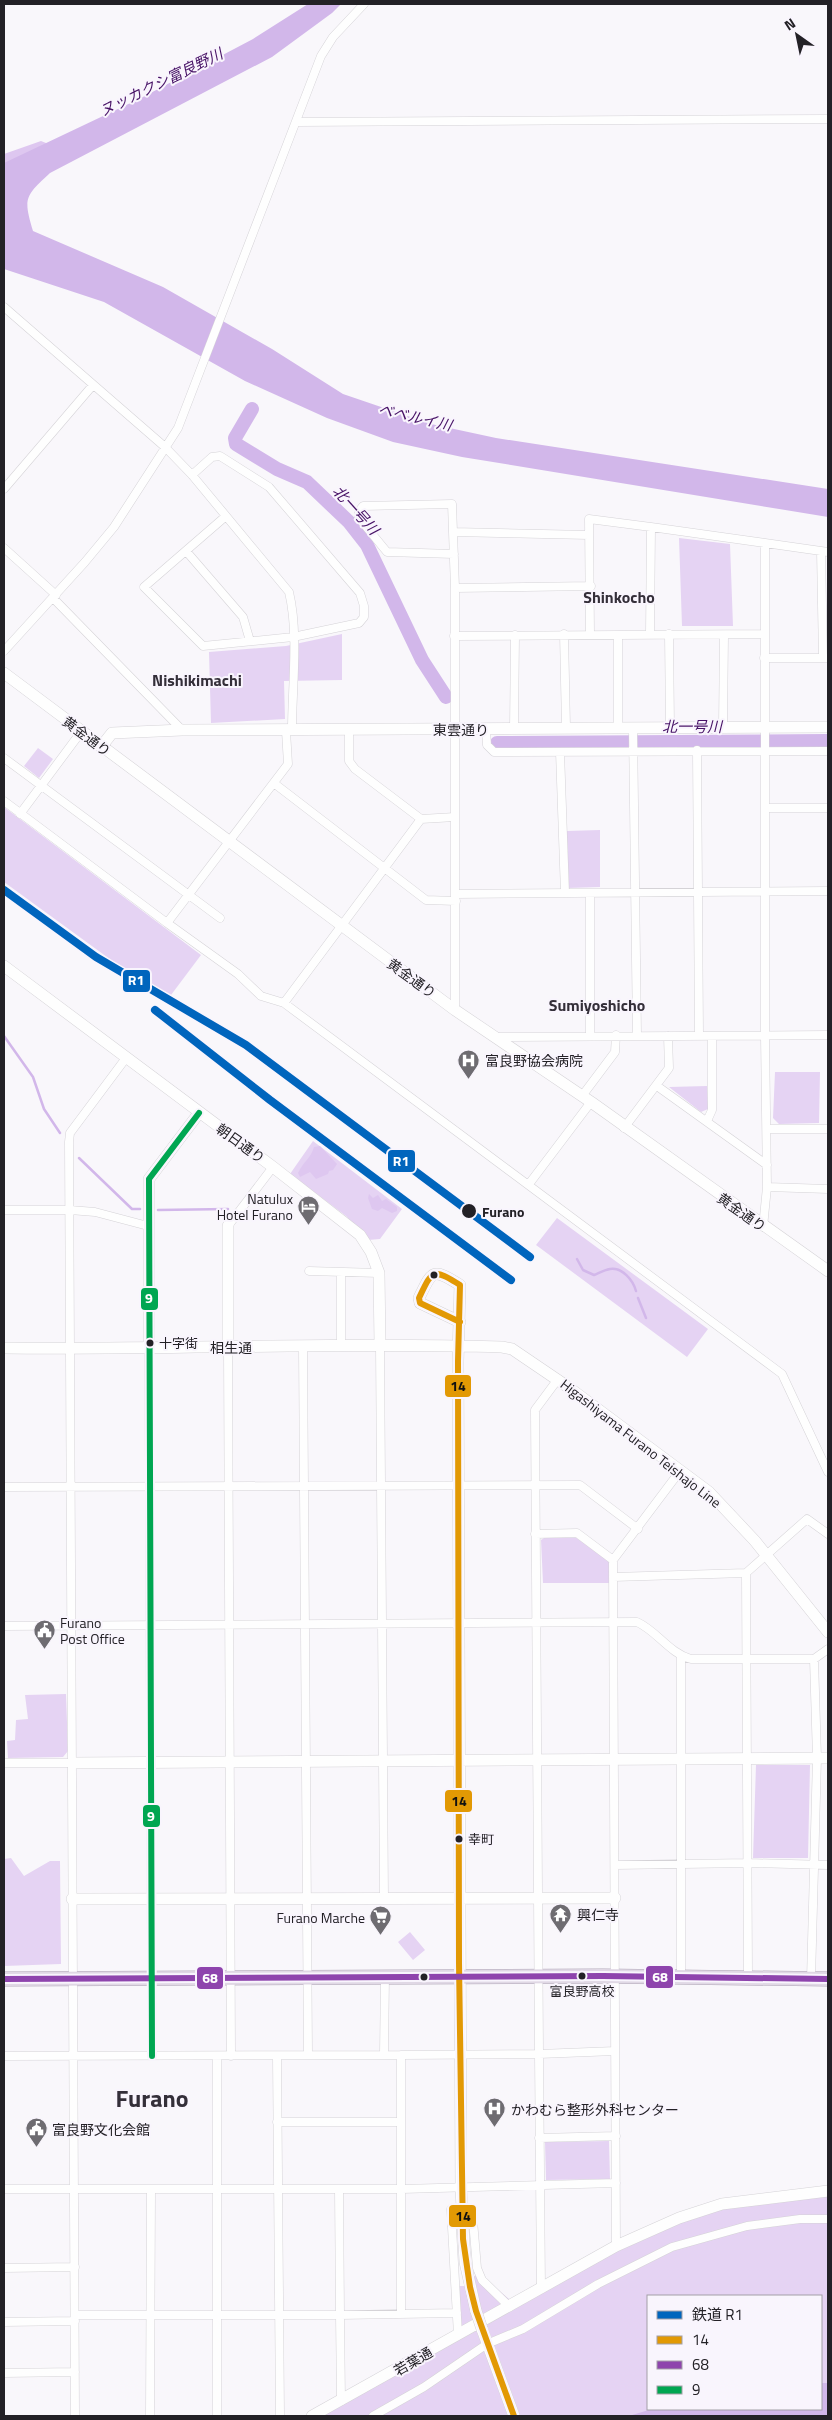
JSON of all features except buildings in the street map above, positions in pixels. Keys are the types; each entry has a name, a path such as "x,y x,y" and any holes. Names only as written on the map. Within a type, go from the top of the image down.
{"highway":[{"path":"4,1979 615,1976 828,1979"}],"street":[{"path":"4,651 54,597 114,527 178,428 321,56 326,46 364,4"},
{"path":"296,122 828,118"},
{"path":"4,309 165,447 192,475 288,592 292,606 293,637 288,764 168,923"},
{"path":"4,489 93,385"},
{"path":"192,475 212,458 220,456 269,487 360,593 364,606 364,617 359,623 293,637 203,646 144,587 226,516"},
{"path":"454,554 387,552 359,518 360,511 363,506 452,504 454,554 455,588 455,1010"},
{"path":"590,634 589,519 825,551 826,658 764,658"},
{"path":"650,634 651,527"},
{"path":"453,532 590,535"},
{"path":"763,1227 767,1187 764,749 765,544"},
{"path":"4,548 182,730"},
{"path":"186,551 243,617 250,641"},
{"path":"455,588 591,586"},
{"path":"564,634 566,727"},
{"path":"669,634 670,728"},
{"path":"723,727 724,634"},
{"path":"454,636 764,634"},
{"path":"514,635 514,729"},
{"path":"618,635 618,728"},
{"name":"黄金通り","path":"4,674 455,1010 587,1099 624,1128 828,1271"},
{"name":"東雲通り","path":"101,747 112,733 182,730 618,728 634,741 670,728 723,727 764,732 828,727"},
{"path":"349,730 349,761 355,769 421,819 455,817"},
{"path":"486,730 486,745 494,752 560,752 634,741 697,750 764,749 828,751"},
{"path":"20,814 81,732"},
{"path":"634,741 637,1035"},
{"path":"697,750 700,1036"},
{"path":"560,752 565,893"},
{"path":"4,758 220,918"},
{"path":"274,784 426,900 565,893 828,891"},
{"path":"4,801 238,974 261,996 284,1003 782,1374 828,1472"},
{"path":"765,808 828,808"},
{"path":"284,1003 340,925 421,819"},
{"path":"590,893 590,1036"},
{"name":"朝日通り","path":"4,966 273,1167 360,1235 371,1252 379,1273 380,1345"},
{"path":"529,1184 587,1099 615,1052 616,1035"},
{"path":"496,1037 828,1035"},
{"path":"624,1128 669,1068 668,1036"},
{"path":"707,1121 712,1110 712,1036"},
{"path":"75,2416 70,1132 126,1058"},
{"path":"657,1086 767,1165"},
{"path":"152,2056 149,1179 199,1113"},
{"path":"767,1129 828,1129"},
{"path":"231,2056 228,1226 273,1167"},
{"path":"767,1187 828,1189"},
{"path":"4,1210 95,1212 148,1226"},
{"path":"309,1271 379,1273"},
{"path":"341,1272 342,1346"},
{"path":"460,1322 420,1303 419,1298 429,1277 442,1273 460,1285 460,1322 458,1346 459,1977 462,2209 466,2262 476,2311 514,2416"},
{"path":"380,1345 384,1899"},
{"name":"相生通","path":"4,1348 458,1346"},
{"name":"Higashiyama Furano Teishajo Line","path":"458,1346 512,1349 558,1380 709,1492 766,1554 828,1632"},
{"path":"303,1347 307,1624 308,2055"},
{"path":"541,2289 535,1410 558,1380"},
{"path":"616,2246 613,1560 680,1471"},
{"path":"4,1487 580,1484 638,1529"},
{"path":"613,1577 746,1573 807,1518 828,1534"},
{"path":"535,1534 577,1533 613,1560"},
{"path":"746,1573 748,1660 748,1977"},
{"path":"4,1626 614,1621 636,1622 645,1626 681,1657 691,1659 814,1659 828,1648"},
{"path":"681,1657 681,1977"},
{"path":"812,1979 814,1865 822,1758 814,1659"},
{"path":"4,1763 822,1758"},
{"path":"615,1865 749,1863 828,1865"},
{"path":"72,1899 615,1898"},
{"path":"384,2054 385,1976"},
{"path":"4,2056 539,2054 615,2051"},
{"path":"401,2055 402,2314"},
{"path":"217,2056 216,2316 218,2416"},
{"path":"277,2056 280,2416"},
{"path":"277,2122 401,2122"},
{"path":"539,2138 616,2136"},
{"path":"4,2190 402,2189 616,2183"},
{"path":"339,2189 341,2401"},
{"path":"150,2191 150,2416"},
{"name":"若葉通","path":"312,2416 616,2246 680,2218 722,2204 828,2191"},
{"path":"458,2335 451,2209 472,2209 477,2268 482,2280 512,2305"},
{"path":"373,2416 424,2387 488,2346 523,2329 598,2284 672,2247 747,2226 800,2219 828,2219"},
{"path":"4,2268 75,2266"},
{"path":"4,2322 150,2315 279,2316 456,2312"},
{"path":"4,2373 75,2372"}],"shaded area":[{"path":"308,4 341,4 332,13 272,57 50,173 35,187 28,198 28,211 33,231 163,287 272,349 343,394 431,424 496,438 828,489 828,517 462,457 393,442 327,418 245,381 104,302 4,269 4,163 141,98 253,39"},
{"path":"41,141 51,145 4,172 4,154"},
{"path":"679,538 730,544 733,626 682,626"},
{"path":"342,634 342,680 284,681 285,719 211,723 209,652 286,646"},
{"path":"38,748 53,759 39,778 24,766"},
{"path":"4,807 201,955 171,995 118,965 4,882"},
{"path":"600,830 600,887 567,888 567,831"},
{"path":"775,1072 820,1072 819,1123 779,1124 773,1118"},
{"path":"707,1086 708,1109 701,1112 669,1087"},
{"path":"313,1141 402,1209 380,1239 368,1240 346,1216 290,1174"},
{"path":"320,1146 337,1164 328,1174 316,1179 310,1172 300,1177 298,1173 314,1147"},
{"path":"369,1194 373,1198 378,1195 382,1201 386,1199 397,1207 397,1211 392,1213 382,1208 378,1211 372,1209 368,1198"},
{"path":"557,1218 708,1329 687,1357 536,1245"},
{"path":"575,1537 609,1560 609,1583 543,1583 541,1540 544,1538"},
{"path":"66,1694 68,1751 63,1757 8,1758 7,1741 15,1740 16,1720 28,1719 25,1695"},
{"path":"756,1765 810,1765 808,1858 753,1858"},
{"path":"11,1858 24,1876 50,1861 60,1861 61,1964 4,1966 4,1859"},
{"path":"410,1932 425,1950 413,1960 398,1942"},
{"path":"609,2141 610,2179 546,2180 545,2142"},
{"path":"828,2191 828,2387 822,2387 822,2295 647,2295 647,2410 664,2410 641,2416 520,2416 481,2309 473,2277 479,2274 515,2304 616,2246 722,2204"},
{"path":"456,2286 465,2286 509,2416 312,2416 458,2335"},
{"path":"822,2383 828,2383 828,2416 629,2416 649,2410 822,2410"}],"waterway":[{"name":"北一号川","path":"252,409 235,438 236,444 277,469 307,482 349,522 367,545 422,660 446,697"},
{"name":"北一号川","path":"497,743 828,741"},
{"path":"4,1036 33,1077 44,1109 60,1133"},
{"path":"79,1158 132,1209 140,1209"},
{"path":"158,1210 228,1209"},
{"path":"577,1259 583,1270 594,1275 610,1269 623,1272 630,1279 636,1291"},
{"path":"638,1298 646,1318"}],"rail line":[{"name":"R1","path":"4,890 96,957 246,1045 530,1257"},
{"name":"R1","path":"155,1010 270,1100 511,1280"}],"transit line":[{"name":"9","path":"152,2056 149,1179 199,1113"},
{"name":"14","path":"460,1322 420,1303 419,1298 430,1277 438,1274 460,1285 458,1361 459,1963 463,2239 470,2287 476,2311 514,2416"},
{"name":"68","path":"4,1979 603,1976 828,1979"}],"place":[{"name":"富良野協会病院","path":"469,1079"},
{"name":"Furano","path":"469,1211"},
{"name":"Natulux Hotel Furano","path":"309,1225"},
{"name":"十字街","path":"150,1343"},
{"name":"Furano Post Office","path":"44,1649"},
{"name":"幸町","path":"459,1839"},
{"name":"興仁寺","path":"561,1933"},
{"name":"Furano Marche","path":"381,1936"},
{"name":"富良野高校","path":"582,1976"},
{"name":"かわむら整形外科センター","path":"495,2128"},
{"name":"富良野文化会館","path":"36,2148"}],"district":[{"name":"Shinkocho","path":"619,597"},
{"name":"Nishikimachi","path":"197,680"},
{"name":"Sumiyoshicho","path":"597,1005"},
{"name":"Furano","path":"152,2098"}],"water label":[{"name":"ヌッカクシ富良野川","path":"161,82"},
{"name":"ベベルイ川","path":"415,417"}]}
